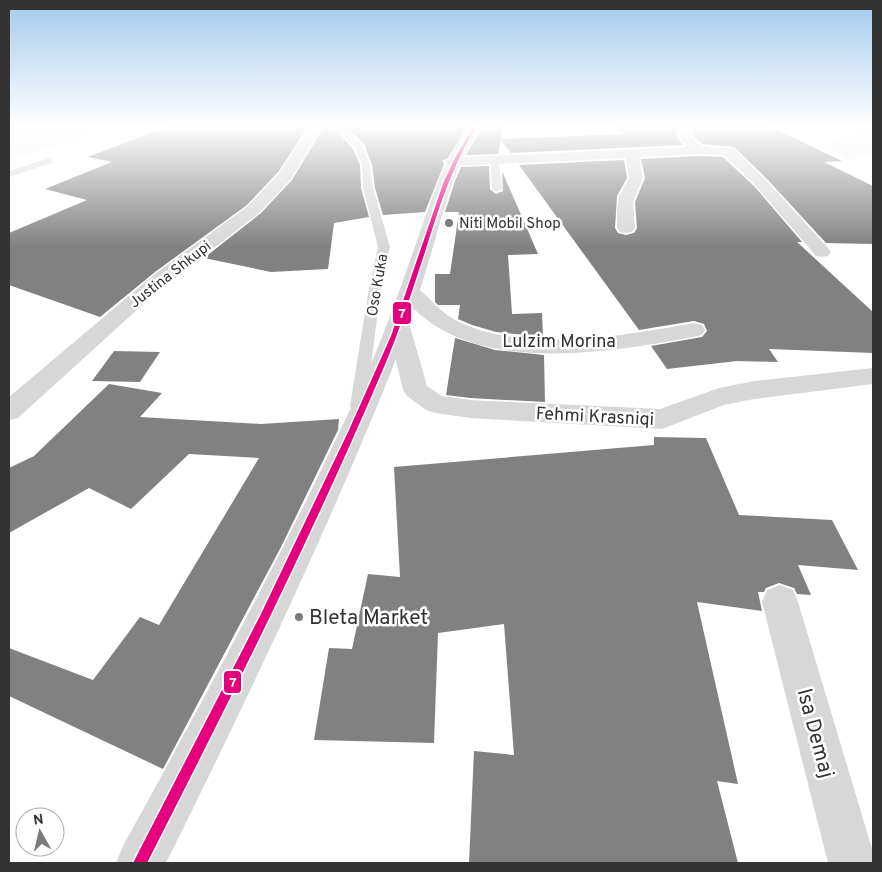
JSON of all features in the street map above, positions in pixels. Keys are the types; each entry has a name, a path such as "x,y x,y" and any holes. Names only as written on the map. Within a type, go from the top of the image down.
{"street":[{"name":"Justina Shkupi","path":"9,411 96,333 164,276 261,203 293,166"},
{"path":"140,863 236,679 310,530 356,427 410,291 450,166"},
{"path":"626,228 623,208 625,197 636,178 634,166"},
{"path":"744,166 822,252"},
{"name":"Lulzim Morina","path":"410,291 432,315 454,328 488,340 531,344 590,344 642,340 694,330"},
{"name":"Fehmi Krasniqi","path":"398,323 416,390 435,404 470,409 662,419 728,395 754,390 873,376"},
{"name":"Isa Demaj","path":"780,602 852,863"}],"lane":[{"path":"9,174 35,166"},
{"name":"Oso Kuka","path":"356,427 374,294 384,247 368,188 366,166"},
{"path":"495,166 497,189"}],"building":[{"path":"103,166 282,166 247,205 155,272 100,317 9,285 9,233 87,200 45,189"},
{"path":"301,166 360,166 361,188 369,217 334,223 328,269 271,272 204,258 261,213 292,180"},
{"path":"372,166 443,166 425,212 383,215 375,188"},
{"path":"489,166 490,189 496,194 503,191 502,171 538,254 508,255 512,314 542,313 543,337 496,332 472,325 458,319 460,305 438,305 435,302 435,274 450,274 459,212 445,212 455,181 461,167"},
{"path":"520,166 625,166 627,178 617,196 615,228 618,233 626,235 634,233 637,228 635,202 645,178 642,166 732,166 755,187 802,242 797,242 873,312 873,353 769,349 778,362 737,361 667,369 651,346 702,337 707,331 704,324 694,321 639,330"},
{"path":"753,166 832,166 873,186 873,244 826,243"},
{"path":"455,338 495,350 544,355 545,402 446,395"},
{"path":"114,351 160,352 140,382 92,381"},
{"path":"109,384 162,393 140,417 261,424 339,419 338,430 281,547 163,769 9,696 9,648 93,680 140,617 159,625 259,458 189,454 131,509 89,488 9,533 9,468 34,456"},
{"path":"654,437 706,438 739,515 832,520 858,570 798,565 811,595 797,594 794,588 779,583 766,588 764,592 758,592 762,611 697,602 738,784 717,781 738,863 469,863 474,751 514,755 504,624 438,633 434,743 314,740 329,648 352,649 368,574 400,577 394,467 654,445"}],"transit line":[{"name":"7","path":"140,863 265,617 353,430 394,336 436,210 453,166"}],"place":[{"name":"Niti Mobil Shop","path":"449,223"},
{"name":"Bleta Market","path":"299,617"}]}
